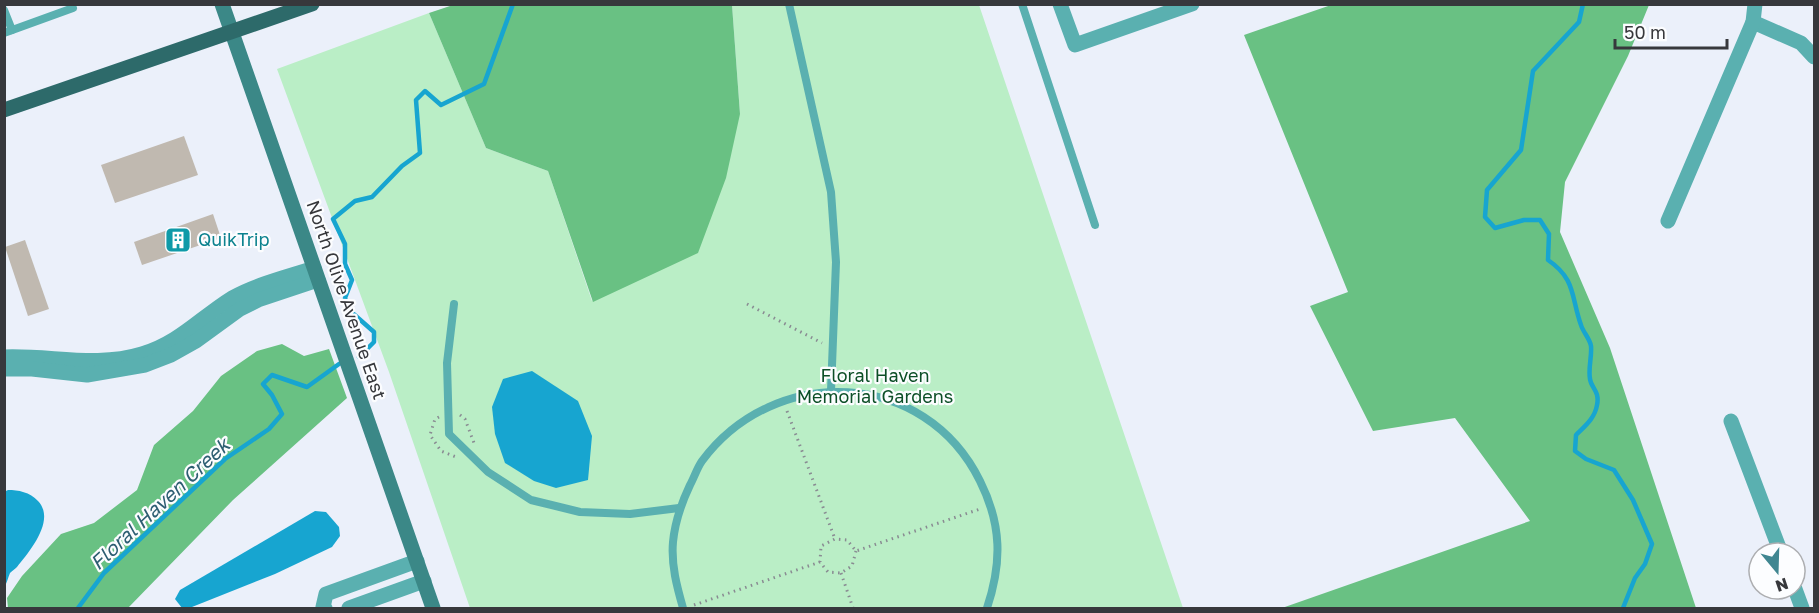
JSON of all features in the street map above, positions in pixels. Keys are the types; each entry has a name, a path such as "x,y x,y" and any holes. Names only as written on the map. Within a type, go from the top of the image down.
{"main road":[{"path":"4,110 312,4"}],"street":[{"name":"North Olive Avenue East","path":"222,4 434,609"},
{"path":"1060,4 1075,45 1192,4"},
{"path":"1668,221 1753,22 1755,4"},
{"path":"1753,22 1801,43 1815,57"},
{"path":"4,357 31,356 85,362 112,360 141,354 165,345 190,330 233,298 254,288 316,274"},
{"path":"4,369 32,369 87,375 145,364 171,355 196,341 240,309 316,274"},
{"path":"1731,421 1776,541"},
{"path":"323,608 326,594 417,561"},
{"path":"349,609 424,581"},
{"path":"356,583 364,603"}],"lane":[{"path":"4,10 8,31 73,8 71,4"},
{"path":"789,4 831,192 836,262 831,391"},
{"path":"1022,4 1095,225"},
{"path":"454,304 447,363 449,434 488,472 531,500 580,512 630,514 679,508"},
{"path":"688,607 675,578 673,542 679,508 701,462 736,425 781,401 831,391 872,395 910,409 945,432 971,463 989,500 998,541 996,582 987,609"}],"path":[{"path":"747,304 826,345"},
{"path":"779,412 795,406"},
{"path":"787,409 835,539"},
{"path":"452,410 465,419 472,434 476,452"},
{"path":"444,414 435,419 430,435 441,451 458,458"},
{"path":"856,551 980,509 979,501"},
{"path":"835,539 848,540 856,551 852,566 841,573 828,572 820,562 821,546 835,539"},
{"path":"688,607 820,562"},
{"path":"841,573 853,609"}],"green space":[{"path":"456,4 732,5 740,114 726,178 698,253 593,302 548,171 486,148 429,13"},
{"path":"1334,4 1649,5 1628,56 1565,182 1560,232 1610,348 1696,608 1282,608 1530,521 1455,418 1373,431 1310,306 1348,292 1244,35"},
{"name":"Floral Haven Memorial Gardens","path":"732,5 979,5 1183,608 470,608 389,372 277,69 429,13 486,148 548,171 592,301 740,114"},
{"path":"282,344 304,356 329,349 347,398 233,500 128,608 8,608 7,598 22,576 61,534 94,523 137,490 154,445 193,411 221,376 257,351"}],"water":[{"path":"532,371 578,401 592,436 588,480 556,488 534,481 505,463 495,434 492,407 503,379"},
{"path":"8,490 24,492 35,498 43,509 44,517 43,526 34,544 10,573 5,586 4,492"},
{"path":"315,511 326,512 339,527 340,536 332,547 275,574 192,607 182,608 175,599 180,590"}],"building":[{"name":"QuikTrip","path":"184,136 198,175 115,203 101,165"},
{"name":"QuikTrip","path":"213,214 221,238 142,265 134,242"},
{"path":"25,240 49,309 28,316 5,247"}],"waterway":[{"name":"Floral Haven Creek","path":"359,357 374,342 374,332 349,310 345,298 352,280 345,264 345,244 333,219 355,201 372,197 402,166 420,153 416,100 425,91 441,105 484,84 513,4"},
{"path":"1583,4 1579,22 1533,71 1521,150 1487,190 1485,217 1495,228 1524,220 1540,220 1549,234 1548,260 1564,274 1571,289 1581,325 1591,346 1590,379 1598,400 1592,418 1576,435 1575,451 1586,459 1614,470 1633,500 1652,544 1645,564 1635,578 1623,608"},
{"name":"Floral Haven Creek","path":"78,608 104,573 225,459 269,429 282,414 263,384 272,375 307,387 339,364"}],"place":[{"name":"QuikTrip","path":"178,240"}]}
